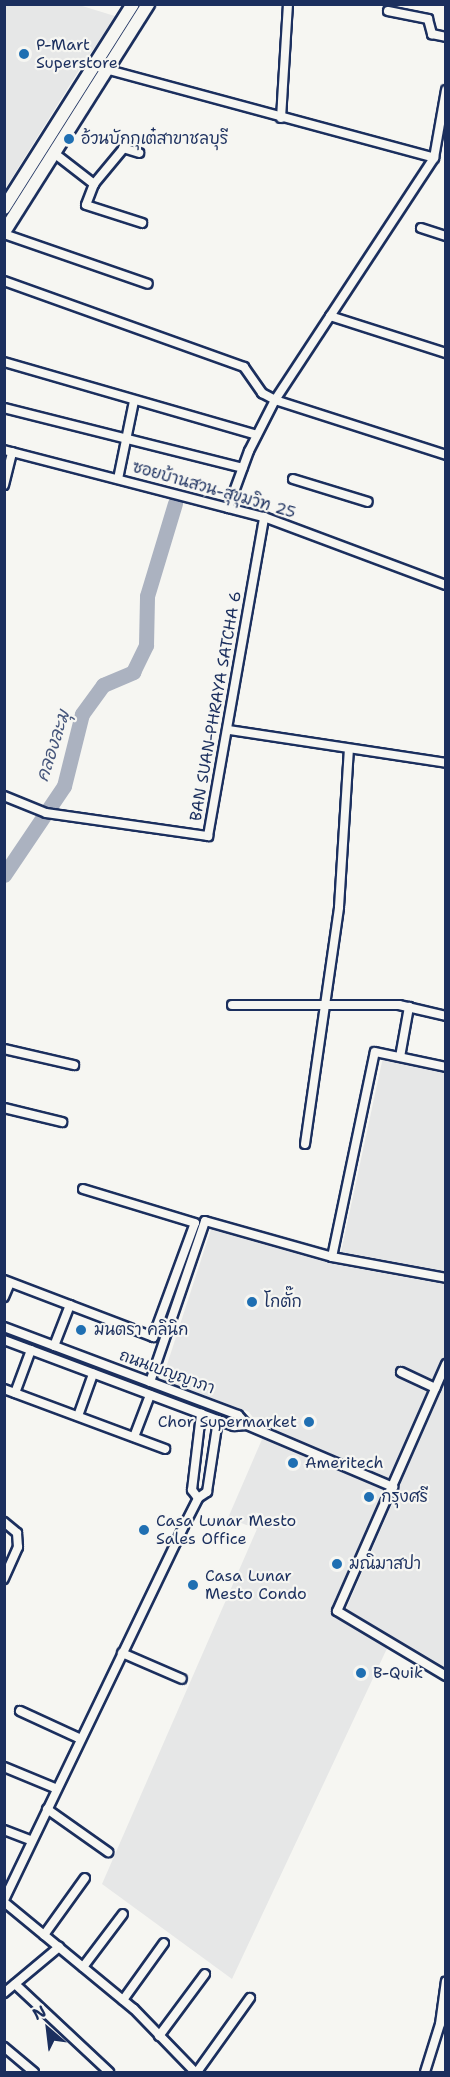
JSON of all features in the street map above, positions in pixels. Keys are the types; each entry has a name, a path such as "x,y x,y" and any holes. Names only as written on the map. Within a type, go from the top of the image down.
{"main road":[{"path":"4,208 133,4"},
{"path":"4,233 148,4"}],"street":[{"path":"281,118 288,4"},
{"path":"388,11 428,20 432,33 446,37"},
{"path":"94,66 434,158"},
{"path":"228,508 257,435 275,400 434,158 446,90"},
{"path":"139,153 125,145 94,184 86,205 142,223"},
{"path":"54,153 94,184"},
{"path":"421,228 446,236"},
{"path":"4,233 148,284"},
{"path":"4,281 244,366 262,393 275,400 446,455"},
{"path":"330,316 446,353"},
{"path":"4,362 257,435"},
{"path":"118,479 134,401"},
{"path":"4,408 243,468"},
{"path":"4,486 8,451"},
{"name":"ซอยบ้านสวน-สุขุมวิท 25","path":"8,451 264,517 446,585"},
{"path":"293,479 368,502"},
{"name":"BAN SUAN-PHRAYA SATCHA 6","path":"4,795 35,809 54,814 208,836 229,730 264,517"},
{"path":"229,730 446,763"},
{"path":"305,1144 339,907 349,748"},
{"path":"232,1005 409,1007 446,1016"},
{"path":"400,1057 409,1007"},
{"path":"4,1049 74,1065"},
{"path":"332,1257 375,1052 446,1066"},
{"path":"4,1108 62,1122"},
{"path":"4,1298 7,1281 153,1337 195,1223 83,1189"},
{"path":"150,1382 205,1221 332,1257 446,1278"},
{"path":"54,1346 70,1305"},
{"path":"6,1341 9,1329"},
{"name":"ถนนเบญญาภา","path":"9,1329 238,1415 247,1425 393,1487"},
{"name":"ถนนเบญญาภา","path":"6,1341 234,1426 247,1425"},
{"path":"15,1393 31,1350"},
{"path":"446,1364 337,1611 446,1676"},
{"path":"401,1372 435,1388"},
{"path":"78,1416 93,1374"},
{"path":"128,1387 133,1375"},
{"path":"4,1389 165,1449"},
{"path":"134,1437 150,1395"},
{"path":"198,1498 192,1490 201,1414"},
{"path":"218,1420 207,1492 198,1498 4,1901 123,2000 196,2073 250,1998"},
{"path":"4,1522 17,1533 18,1547 4,1579"},
{"path":"122,1653 182,1679"},
{"path":"20,1711 81,1739"},
{"path":"4,1767 57,1789"},
{"path":"47,1809 108,1852"},
{"path":"4,1830 32,1841"},
{"path":"44,1935 85,1878"},
{"path":"83,1967 123,1914"},
{"path":"123,2000 164,1943"},
{"path":"4,1994 59,1947"},
{"path":"159,2036 205,1974"},
{"path":"425,2073 440,2024 446,1981"},
{"path":"15,1984 109,2073"},
{"path":"4,2047 34,2073"}],"shaded area":[{"path":"5,5 79,5 118,17 86,59 5,189"},
{"path":"383,1057 445,1070 445,1667 346,1609 401,1483 257,1423 249,1412 162,1380 215,1217 341,1252"},
{"path":"263,1437 388,1489 334,1612 390,1642 232,1979 102,1884 257,1529 228,1518"}],"waterway":[{"name":"คลองละมุ","path":"4,875 64,786 82,714 103,685 133,672 146,645 147,596 175,503"}],"place":[{"name":"P-Mart Superstore","path":"24,54"},
{"name":"อ้วนบักกุเต๋สาขาชลบุรี","path":"69,139"},
{"name":"โกตั๊ก","path":"252,1302"},
{"name":"มนตรา คลินิก","path":"81,1330"},
{"name":"Chor Supermarket","path":"309,1422"},
{"name":"Ameritech","path":"293,1463"},
{"name":"กรุงศรี","path":"369,1497"},
{"name":"Casa Lunar Mesto Sales Office","path":"144,1530"},
{"name":"มณิมาสปา","path":"337,1564"},
{"name":"Casa Lunar Mesto Condo","path":"193,1585"},
{"name":"B-Quik","path":"361,1673"}]}
